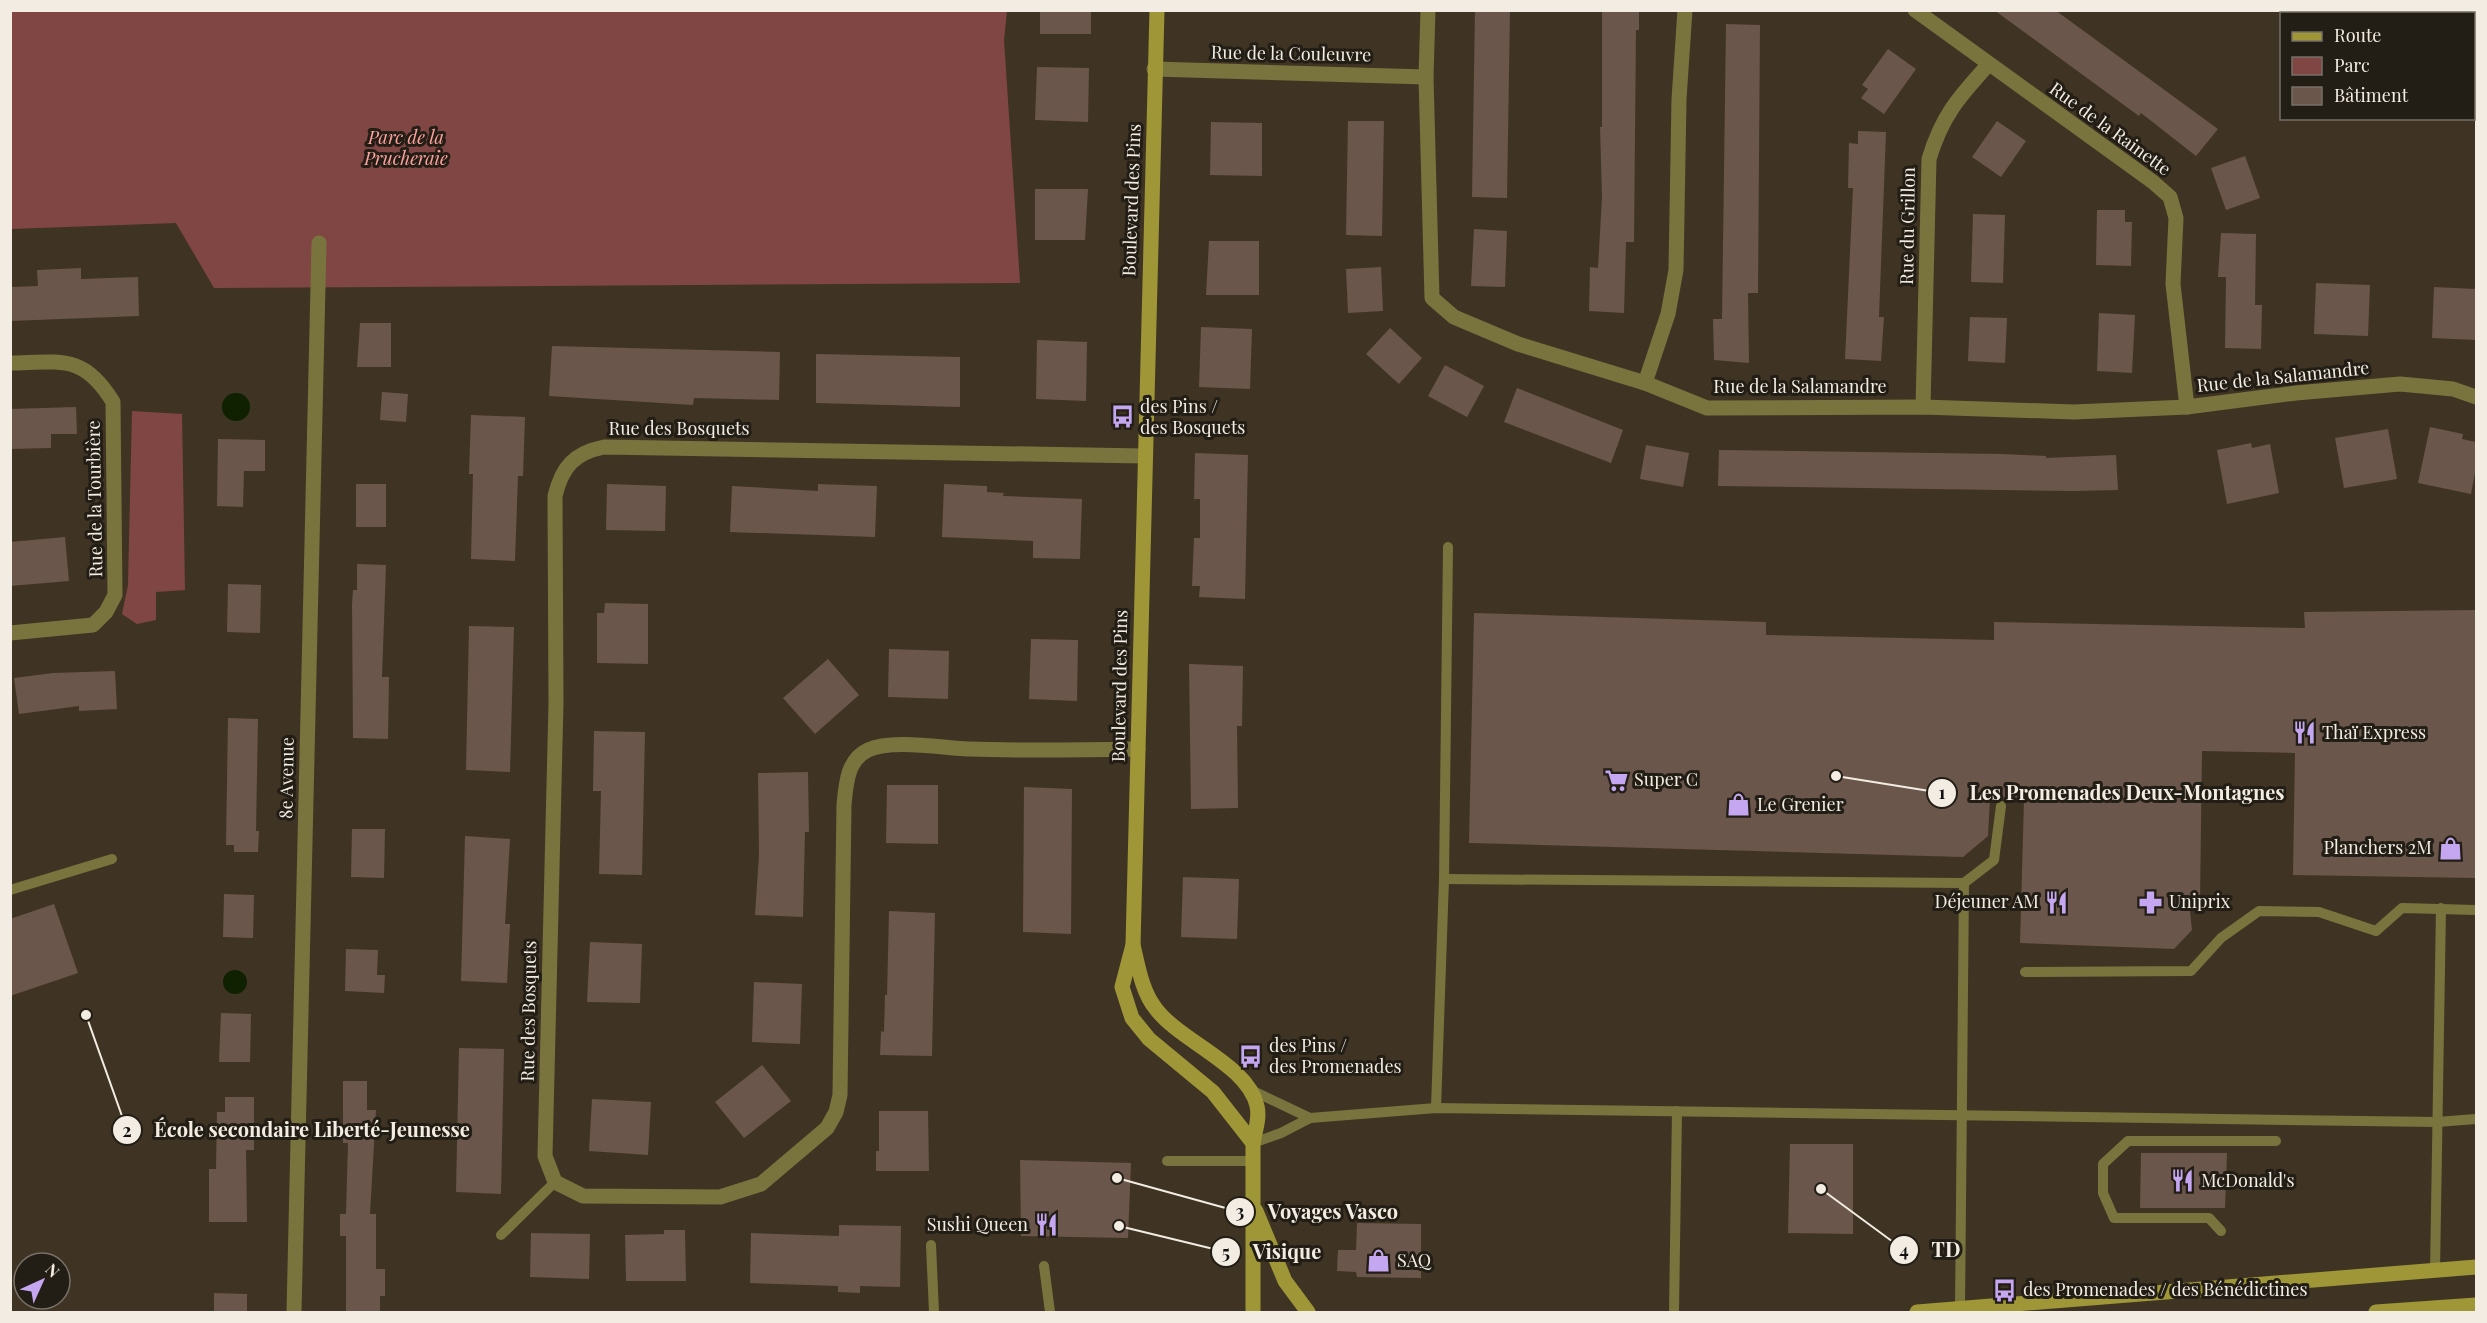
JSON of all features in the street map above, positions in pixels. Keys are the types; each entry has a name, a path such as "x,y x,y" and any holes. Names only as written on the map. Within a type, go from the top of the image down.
{"street":[{"name":"Boulevard des Pins","path":"1157,10 1132,945 1145,988 1155,1008 1167,1021 1230,1069 1255,1099 1258,1115 1253,1143 1253,1312"},
{"name":"Rue de la Salamandre","path":"1428,10 1426,77 1432,298 1454,317 1518,344 1645,383 1707,408 1923,406 2074,412 2187,407 2296,393 2400,384 2452,389 2476,397"},
{"path":"1645,383 1668,314 1676,270 1679,99 1685,10"},
{"name":"Rue de la Rainette","path":"1914,10 2153,182 2170,197 2176,219 2174,284 2187,407"},
{"name":"Rue du Grillon","path":"1923,406 1929,159 1938,129 1954,103 1988,65"},
{"name":"Rue de la Couleuvre","path":"1154,69 1426,77"},
{"name":"8e Avenue","path":"294,1312 319,243"},
{"name":"Rue de la Tourbière","path":"10,363 77,364 100,380 113,402 116,595 106,612 93,625 10,633"},
{"name":"Rue des Bosquets","path":"555,1182 545,1156 556,714 555,496 560,477 569,462 586,450 604,447 1144,456"},
{"path":"555,1182 583,1196 720,1197 761,1185 827,1128 836,1112 840,1095 844,805 847,775 855,759 869,749 886,745 979,749 1138,750"},
{"path":"1132,945 1122,987 1132,1018 1149,1039 1213,1092 1253,1143"},
{"path":"1253,1203 1285,1281 1308,1312"},
{"path":"1917,1312 1960,1311 2476,1267"},
{"path":"2376,1312 2476,1305"}],"lane":[{"path":"1436,1108 1444,879 1448,547"},
{"path":"1444,879 1964,883 1994,860 2001,806"},
{"path":"10,890 112,859"},
{"path":"1960,1311 1960,1116 1964,883"},
{"path":"2025,972 2191,971 2221,938 2259,911 2319,912 2376,931 2402,908 2476,910"},
{"path":"2435,1271 2441,908"},
{"path":"1249,1089 1311,1118"},
{"path":"1253,1143 1281,1133 1311,1118 1436,1108 2437,1122 2476,1119"},
{"path":"1674,1312 1677,1111"},
{"path":"2221,1231 2209,1218 2114,1218 2103,1193 2103,1164 2128,1141 2276,1141"},
{"path":"1167,1161 1253,1161"},
{"path":"501,1235 555,1182"},
{"path":"931,1245 934,1312"},
{"path":"1044,1266 1050,1312"}],"green space":[{"name":"Parc de la Prucheraie","path":"10,11 1007,11 1004,40 1020,283 214,288 176,223 11,229"},
{"path":"132,411 182,414 185,590 156,592 156,620 137,624 122,614 128,585"}],"shaded area":[{"path":"236,393 246,397 250,407 246,417 236,421 226,417 222,407 226,397"},
{"path":"235,970 244,973 247,982 244,991 235,994 226,991 223,982 226,973"}],"building":[{"path":"1040,10 1091,10 1091,34 1040,34"},
{"path":"1475,10 1510,10 1507,198 1472,197"},
{"path":"1602,10 1639,10 1639,30 1636,30 1634,242 1626,242 1624,313 1589,311 1590,267 1598,268 1602,197 1600,127 1602,127"},
{"path":"1994,10 2055,10 2218,129 2196,156 2141,113 2139,116"},
{"path":"1726,24 1760,25 1758,293 1748,293 1749,363 1714,360 1713,319 1722,319"},
{"path":"1888,49 1916,69 1884,114 1861,98 1868,89 1862,85"},
{"path":"1037,67 1089,68 1088,122 1035,120"},
{"path":"1348,121 1384,121 1382,236 1346,235"},
{"path":"1997,121 2026,141 2001,177 1972,157"},
{"path":"1211,122 1262,123 1262,176 1210,175"},
{"path":"1858,131 1886,132 1879,317 1884,317 1881,361 1845,359 1853,188 1848,188 1849,143 1858,144"},
{"path":"2245,156 2260,198 2226,210 2211,168"},
{"path":"1035,189 1088,189 1085,240 1035,240"},
{"path":"2097,210 2125,210 2125,222 2132,222 2131,266 2096,265"},
{"path":"1973,214 2005,215 2003,283 1971,282"},
{"path":"1474,229 1507,231 1505,287 1471,286"},
{"path":"2221,233 2256,234 2255,305 2262,305 2261,349 2225,348 2226,277 2218,277"},
{"path":"1209,241 1259,241 1259,295 1206,295"},
{"path":"1381,267 1383,311 1348,313 1346,269"},
{"path":"81,268 81,279 138,277 139,316 10,321 10,287 38,286 37,270"},
{"path":"2316,283 2370,285 2368,336 2314,334"},
{"path":"2434,287 2476,289 2476,340 2432,338"},
{"path":"2099,313 2135,315 2132,373 2097,371"},
{"path":"1970,317 2007,318 2005,363 1968,361"},
{"path":"360,323 391,323 391,367 357,367"},
{"path":"1201,327 1252,329 1250,389 1199,387"},
{"path":"1390,328 1422,358 1399,384 1366,354"},
{"path":"1037,340 1087,342 1086,401 1036,399"},
{"path":"552,346 780,352 779,400 694,398 693,405 549,396"},
{"path":"816,354 960,357 960,407 816,403"},
{"path":"1445,365 1484,386 1467,417 1428,396"},
{"path":"1517,388 1623,430 1611,463 1504,422"},
{"path":"382,392 408,394 406,422 380,420"},
{"path":"76,407 77,434 51,434 51,448 10,449 10,409"},
{"path":"471,415 525,417 523,476 518,476 515,561 471,559 473,474 469,474"},
{"path":"2430,427 2463,434 2462,439 2476,442 2476,467 2471,494 2418,483"},
{"path":"2388,429 2397,479 2344,488 2335,438"},
{"path":"218,439 265,440 265,471 244,471 243,507 217,506"},
{"path":"2251,443 2252,448 2270,444 2279,493 2227,504 2217,450"},
{"path":"1646,445 1689,453 1683,487 1640,479"},
{"path":"1719,450 2002,454 2046,456 2046,458 2116,455 2118,490 1718,486"},
{"path":"1195,453 1248,455 1245,599 1199,597 1200,586 1192,586 1194,538 1200,538 1200,499 1194,499"},
{"path":"356,484 386,484 386,527 356,527"},
{"path":"607,484 666,486 665,531 606,530"},
{"path":"818,484 877,486 875,537 730,532 732,486 818,491"},
{"path":"944,484 987,486 987,492 1004,493 1003,496 1082,499 1080,559 1033,558 1033,541 942,537"},
{"path":"65,537 69,581 10,586 10,542"},
{"path":"357,564 386,565 382,677 389,677 388,739 353,738 352,604 353,590 357,590"},
{"path":"228,584 261,585 260,633 227,632"},
{"path":"605,603 648,604 648,664 597,663 597,613 604,613"},
{"path":"2476,610 2476,878 2293,875 2295,753 2202,751 2200,901 2189,902 2192,930 2174,949 2020,943 2024,800 1990,799 1988,836 1963,857 1469,843 1474,613 1766,622 1766,635 1994,640 1994,622 2305,628 2304,612"},
{"path":"469,626 514,627 510,772 466,770"},
{"path":"1031,639 1078,640 1077,701 1029,699"},
{"path":"889,649 949,651 948,699 888,697"},
{"path":"828,659 859,695 815,734 783,698"},
{"path":"1189,664 1243,666 1242,726 1237,726 1238,808 1191,809"},
{"path":"115,671 117,709 79,711 79,706 19,714 14,678 53,673"},
{"path":"228,718 258,719 256,831 259,831 258,852 234,852 234,845 226,845"},
{"path":"594,731 645,732 642,875 599,874 601,791 593,791"},
{"path":"808,772 809,832 805,832 803,917 755,915 759,855 758,773"},
{"path":"887,785 938,785 938,844 886,843"},
{"path":"1024,787 1072,789 1071,934 1023,932"},
{"path":"352,829 385,829 384,878 351,877"},
{"path":"465,836 510,839 505,924 510,924 507,983 461,981"},
{"path":"1183,877 1239,879 1237,939 1181,937"},
{"path":"224,894 254,895 253,938 223,937"},
{"path":"54,904 78,973 10,996 10,919"},
{"path":"889,911 935,913 932,1056 880,1055 881,1031 884,1032 885,995 887,995"},
{"path":"590,942 642,944 640,1003 587,1002"},
{"path":"346,949 378,950 377,975 385,975 384,993 345,991"},
{"path":"754,982 802,984 800,1044 752,1042"},
{"path":"221,1013 251,1014 250,1062 219,1062"},
{"path":"459,1048 504,1049 501,1194 456,1192"},
{"path":"762,1065 791,1101 744,1138 715,1102"},
{"path":"343,1081 367,1081 367,1110 376,1110 370,1214 376,1214 376,1269 385,1269 385,1296 380,1296 380,1312 346,1312 346,1236 340,1236 340,1214 346,1214 348,1143 343,1143"},
{"path":"225,1097 254,1097 254,1150 246,1150 247,1222 209,1222 209,1169 216,1169 217,1112 225,1112"},
{"path":"592,1099 651,1102 648,1155 589,1151"},
{"path":"879,1111 928,1111 929,1171 876,1171 876,1151 879,1151"},
{"path":"1790,1144 1853,1144 1853,1234 1788,1233"},
{"name":"McDonald's","path":"2141,1153 2227,1153 2225,1208 2140,1208"},
{"path":"1020,1160 1131,1163 1128,1238 1021,1236"},
{"name":"SAQ","path":"1357,1223 1421,1224 1421,1278 1357,1277 1356,1272 1337,1271 1338,1250 1356,1250"},
{"path":"839,1225 901,1226 900,1287 860,1286 860,1293 838,1292 838,1286 750,1283 751,1233 839,1236"},
{"path":"664,1230 685,1230 686,1281 626,1281 625,1235 664,1234"},
{"path":"531,1233 590,1234 589,1279 530,1277"},
{"path":"214,1293 247,1294 247,1312 214,1312"}],"place":[{"name":"des Pins / des Bosquets","path":"1122,417"},
{"name":"Thaï Express","path":"2304,733"},
{"name":"Les Promenades Deux-Montagnes","path":"1836,776"},
{"name":"Super C","path":"1616,780"},
{"name":"Le Grenier","path":"1739,805"},
{"name":"Planchers 2M","path":"2450,848"},
{"name":"Déjeuner AM","path":"2057,902"},
{"name":"Uniprix","path":"2151,902"},
{"name":"École secondaire Liberté-Jeunesse","path":"86,1015"},
{"name":"des Pins / des Promenades","path":"1251,1056"},
{"name":"Voyages Vasco","path":"1117,1178"},
{"name":"McDonald's","path":"2183,1181"},
{"name":"TD","path":"1821,1189"},
{"name":"Sushi Queen","path":"1046,1225"},
{"name":"Visique","path":"1119,1226"},
{"name":"SAQ","path":"1379,1261"},
{"name":"des Promenades / des Bénédictines","path":"2005,1290"}]}
